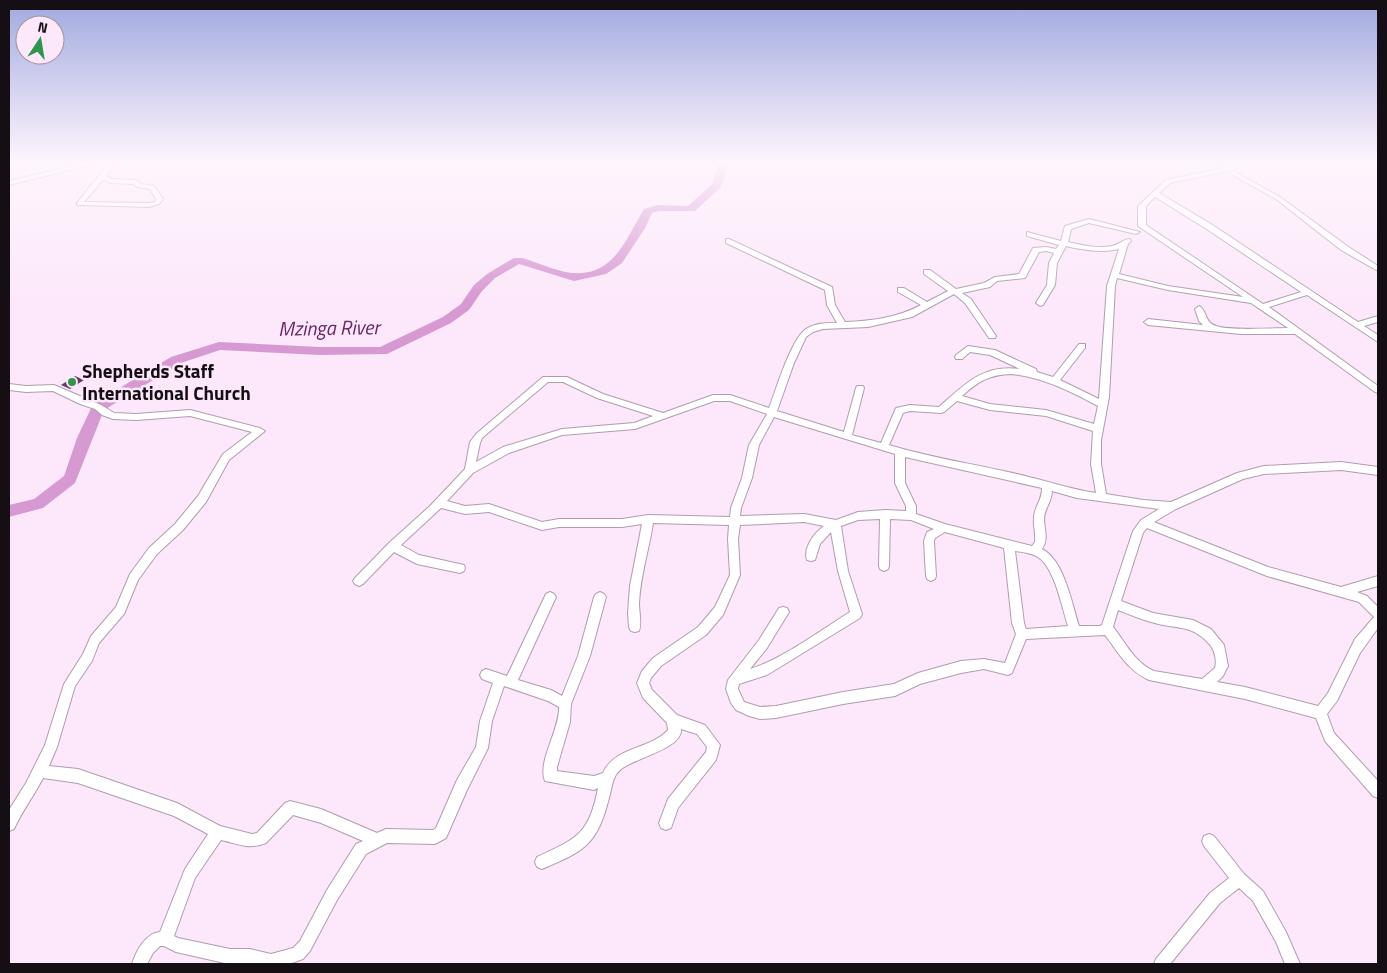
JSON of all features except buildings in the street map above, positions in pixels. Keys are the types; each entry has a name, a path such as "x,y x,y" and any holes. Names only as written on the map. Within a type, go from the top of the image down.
{"street":[{"path":"1102,498 1096,464 1098,429 1105,379 1108,313 1114,275 1124,244 1139,229 1142,208"},
{"path":"1179,208 1378,339"},
{"path":"1292,208 1344,248 1378,269"},
{"path":"1040,303 1051,285 1053,264 1064,243 1068,228 1089,221 1104,226 1139,229 1252,301 1378,390"},
{"path":"1104,226 1118,236 1124,244"},
{"path":"1030,234 1099,250 1109,253 1119,260"},
{"path":"729,241 829,289 831,305 842,325"},
{"path":"1099,250 1124,244"},
{"path":"666,823 673,804 711,755 714,745 701,729 673,720 647,694 643,683 646,675 657,662 696,637 719,610 735,575 734,520 736,508 747,478 754,445 772,413 790,363 803,336 815,327 868,324 913,314 956,291 986,285 1000,278 1022,276 1036,250 1046,249 1058,252"},
{"path":"928,272 956,291 973,307 992,336"},
{"path":"1114,275 1168,288 1252,301"},
{"path":"901,290 928,306"},
{"path":"1262,308 1309,292"},
{"path":"1199,309 1203,321 1213,327"},
{"path":"1357,325 1378,319"},
{"path":"1148,322 1241,331 1296,331"},
{"path":"1053,380 1082,346"},
{"path":"960,357 968,349 992,352 1101,404"},
{"path":"884,447 899,410 910,408 941,410 978,378 993,372 1009,371 1053,380"},
{"path":"470,470 475,442 479,436 546,380 564,379 600,396 662,416"},
{"path":"9,387 26,389 54,388 98,407 113,416 136,417 190,413 260,431 226,456 202,499 179,527 153,551 134,576 120,610 95,640 88,657 70,684 51,747 40,771 16,808 9,824"},
{"path":"847,437 860,388"},
{"path":"955,397 990,407 1046,413 1098,429"},
{"path":"359,581 470,470 506,450 562,432 635,426 713,398 734,399 847,437 900,452 1102,498 1172,506"},
{"path":"900,452 900,483 911,506 911,516"},
{"path":"1022,634 1102,631 1107,628 1138,531 1145,523 1172,506 1240,476 1264,470 1341,466 1378,471"},
{"path":"1035,550 1040,544 1041,539 1039,518 1041,508 1047,498 1047,486"},
{"path":"439,503 465,510 489,508 542,526 559,523 622,523 648,519 734,520 804,518 836,524"},
{"path":"884,566 885,514"},
{"path":"811,557 815,540 828,527 858,516 885,514 911,516 944,528 1035,550 1049,560 1060,583 1075,631"},
{"path":"635,627 632,609 648,519"},
{"path":"1145,523 1267,572 1363,599 1378,614"},
{"path":"734,680 763,671 856,614 843,571 836,524"},
{"path":"932,576 929,541 931,535 944,528"},
{"path":"783,612 760,648 736,675 734,680 732,689 734,699 740,706 760,713 776,712 827,701 895,690 918,679 961,667 984,664 1008,669 1022,634 1018,623 1009,545"},
{"path":"393,546 417,559 460,568"},
{"path":"1343,592 1378,581"},
{"path":"139,964 148,948 157,940 165,939 176,945 230,957 250,957 280,962 298,954 305,946 323,911 361,849 375,840 386,836 434,837 441,833 462,785 482,748 486,721 550,597"},
{"path":"600,597 584,656 565,704 561,731 551,764 550,776 594,783 608,778"},
{"path":"1114,603 1153,618 1193,625 1207,633 1220,649 1222,666 1219,672 1205,686"},
{"path":"1320,713 1333,699 1344,670 1365,632 1378,621"},
{"path":"1107,628 1134,666 1141,672 1153,676 1245,693 1320,713"},
{"path":"486,675 551,696 565,704"},
{"path":"1320,713 1329,736 1378,791"},
{"path":"542,862 576,846 592,832 598,817 610,771 623,759 661,743 673,735 675,728 673,720"},
{"path":"40,771 78,776 177,810 218,832 252,841 261,838 290,808 299,809 364,833 375,840"},
{"path":"165,939 190,874 218,832"},
{"path":"1209,842 1239,879 1258,896 1268,912 1293,964"},
{"path":"1161,964 1215,898 1239,879"}],"waterway":[{"name":"Mzinga River","path":"9,511 38,504 70,479 84,438 98,407 176,360 219,346 320,351 382,351 447,320 465,307 478,288 491,276 518,260 574,277 602,272 618,261 640,228 648,211 657,208"},
{"name":"Mzinga River","path":"671,208 692,208"}],"place":[{"name":"Shepherds Staff International Church","path":"72,382"}]}
